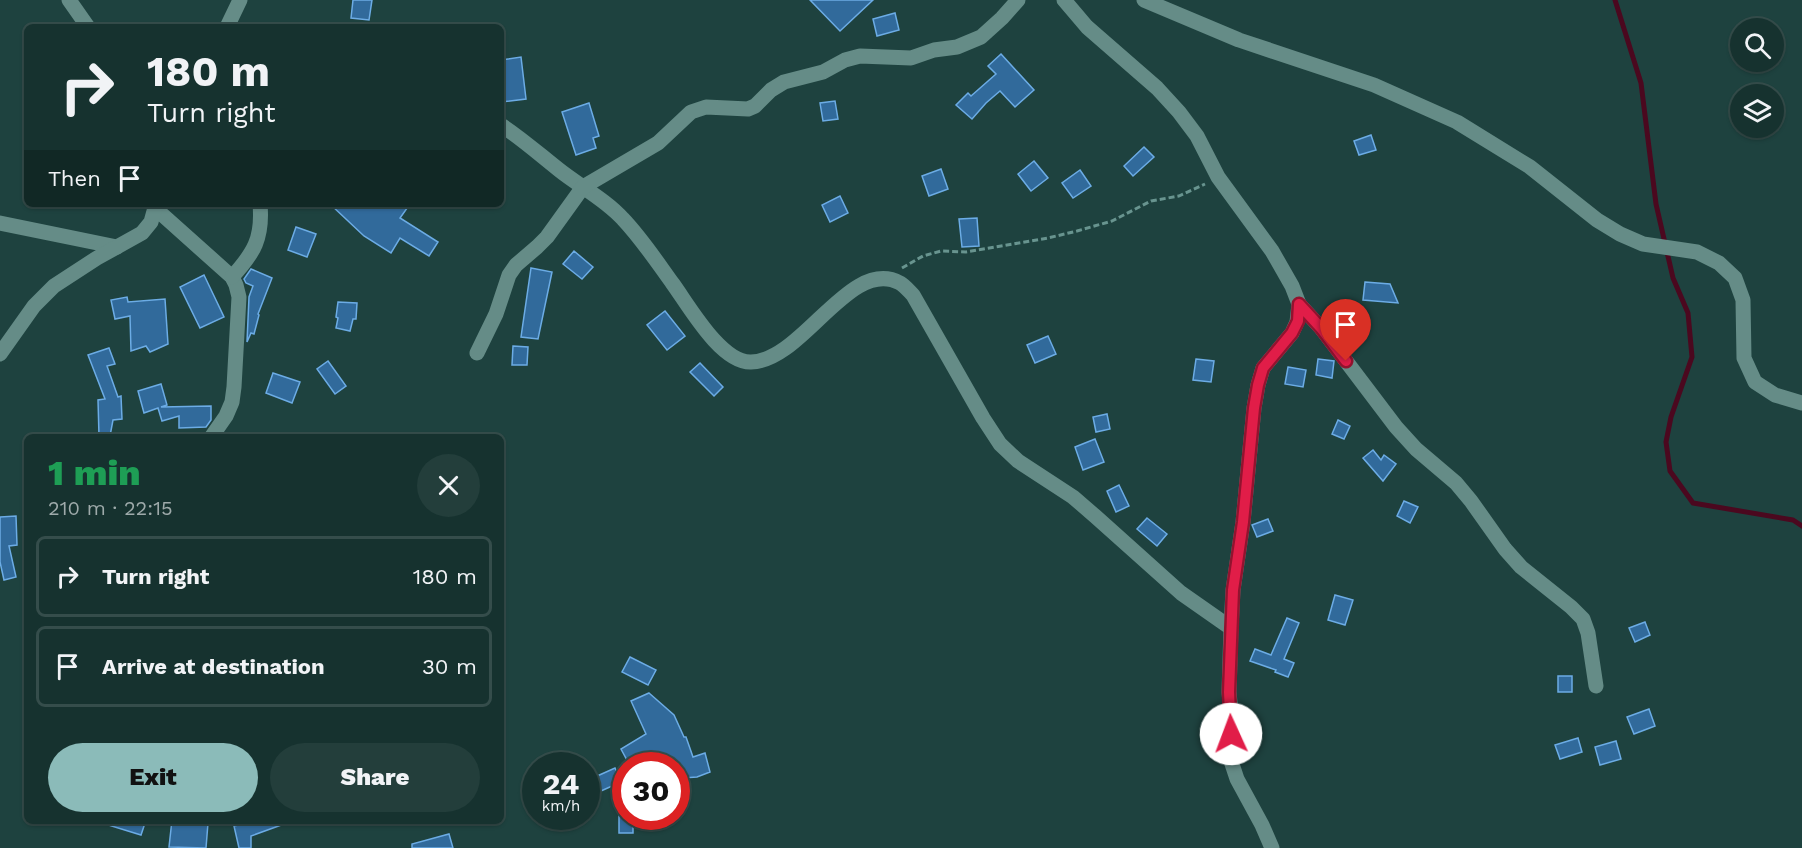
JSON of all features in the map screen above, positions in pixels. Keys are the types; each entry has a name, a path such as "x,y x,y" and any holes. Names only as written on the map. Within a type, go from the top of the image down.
{"street":[{"path":"69,0 86,24"},
{"path":"229,24 240,0"},
{"path":"477,352 496,314 509,275 516,265 547,237 583,187 658,143 685,116 706,107 748,109 784,82 823,72 845,60 860,56 911,57 934,50 957,47 981,37 1018,0"},
{"path":"1064,0 1087,27 1169,100 1197,136 1218,177 1272,251 1292,286 1299,304 1321,328 1396,427 1416,449 1456,483 1521,567 1583,619 1588,633 1596,686"},
{"path":"1144,0 1239,40 1374,85 1457,122 1530,167 1597,220 1620,234 1643,244 1697,252 1719,263 1735,278 1743,300 1744,358 1755,382 1775,395 1802,403"},
{"path":"504,127 621,217 647,248 699,321 724,350 736,359 751,362 767,358 783,350 802,336 846,294 866,282 885,278 901,283 913,295 982,418 1000,444 1018,461 1073,497 1181,593 1231,628"},
{"path":"0,354 34,306 54,286 142,233 151,222 156,207"},
{"path":"157,207 232,277 240,297 232,402 226,416 213,434"},
{"path":"232,277 250,257 256,246 261,231 260,207"},
{"path":"0,223 117,247"},
{"path":"1272,848 1237,779 1231,761 1229,692 1231,628 1233,590 1258,385 1263,368 1292,333 1298,321 1299,304"}],"path":[{"path":"885,278 923,256 941,251 966,252 1007,245 1077,231 1112,221 1151,201 1179,196 1218,177"}],"building":[{"path":"353,0 372,0 369,20 351,18"},
{"path":"810,0 873,0 840,31"},
{"path":"895,13 899,30 877,36 873,19"},
{"path":"1001,54 1034,90 1015,107 1000,91 972,119 956,105 968,93 971,96 996,74 988,66"},
{"path":"521,57 526,99 504,102 504,60"},
{"path":"835,101 838,119 823,121 820,103"},
{"path":"589,103 599,136 593,138 596,148 576,155 562,112"},
{"path":"1371,135 1376,150 1359,155 1354,141"},
{"path":"1144,147 1154,157 1133,176 1124,166"},
{"path":"1034,161 1048,178 1031,191 1018,174"},
{"path":"941,169 948,189 929,196 922,176"},
{"path":"1080,170 1091,186 1073,198 1062,183"},
{"path":"840,196 848,213 830,222 822,205"},
{"path":"333,207 408,207 400,218 438,242 429,256 400,238 391,253 364,236"},
{"path":"977,218 979,246 962,247 959,219"},
{"path":"296,227 316,234 307,257 288,250"},
{"path":"574,251 593,267 582,279 563,264"},
{"path":"531,268 552,272 538,339 521,337"},
{"path":"251,269 272,278 258,314 254,334 251,333 247,342 249,297 253,286 246,283 244,279"},
{"path":"204,275 224,317 200,328 180,287"},
{"path":"1365,282 1390,284 1398,303 1363,300"},
{"path":"127,297 128,302 165,299 168,344 150,352 146,346 131,351 130,316 115,319 111,300"},
{"path":"338,302 357,303 356,319 353,319 350,331 336,328"},
{"path":"665,311 685,336 667,350 647,325"},
{"path":"1048,336 1056,354 1035,363 1027,345"},
{"path":"513,346 528,347 527,365 512,365"},
{"path":"109,348 115,364 107,366 118,397 121,396 122,419 113,420 110,434 99,434 98,400 105,399 88,355"},
{"path":"1196,359 1214,361 1211,382 1193,380"},
{"path":"1318,359 1334,361 1332,378 1316,375"},
{"path":"328,361 346,386 335,394 317,369"},
{"path":"700,363 723,387 714,396 690,372"},
{"path":"1288,367 1306,370 1303,387 1285,384"},
{"path":"273,373 300,382 292,403 266,393"},
{"path":"161,384 167,405 161,407 211,406 211,420 206,427 179,428 179,416 162,421 158,408 144,413 138,391"},
{"path":"1107,414 1110,429 1096,432 1093,417"},
{"path":"1338,420 1350,426 1344,439 1332,434"},
{"path":"1095,439 1104,462 1083,470 1075,447"},
{"path":"1373,450 1381,460 1384,455 1396,464 1383,481 1363,458"},
{"path":"1119,485 1129,506 1116,512 1107,491"},
{"path":"1404,501 1418,507 1410,523 1397,516"},
{"path":"16,516 17,545 9,546 16,577 4,580 0,562 0,517"},
{"path":"1147,518 1167,534 1157,546 1137,529"},
{"path":"1268,519 1273,531 1257,537 1252,525"},
{"path":"1335,595 1353,600 1345,625 1328,620"},
{"path":"1287,618 1299,623 1284,659 1294,663 1288,677 1250,661 1255,649 1271,655"},
{"path":"1645,622 1650,635 1635,642 1629,628"},
{"path":"630,657 656,670 648,685 622,672"},
{"path":"1558,676 1572,676 1572,692 1558,692"},
{"path":"649,693 674,715 686,737 693,757 705,753 710,772 690,778 690,752 623,752 621,749 646,734 631,701"},
{"path":"1649,709 1655,726 1634,734 1627,717"},
{"path":"1578,738 1582,752 1560,759 1555,745"},
{"path":"1616,741 1621,759 1600,765 1595,747"},
{"path":"612,769 612,786 601,791 600,775"},
{"path":"105,824 145,824 141,835"},
{"path":"172,824 208,824 206,848 169,847"},
{"path":"284,824 251,836 251,848 239,848 234,826"},
{"path":"619,830 633,830 633,833 619,833"},
{"path":"449,834 453,848 412,848 412,844"}],"waterway":[{"path":"1615,0 1641,83 1656,204 1673,278 1688,313 1692,357 1671,417 1666,442 1670,471 1693,503 1793,520 1802,526"}],"route":[{"path":"1231,734 1229,692 1233,590 1243,522 1254,408 1263,368 1292,333 1298,321 1299,304 1346,361"}]}
